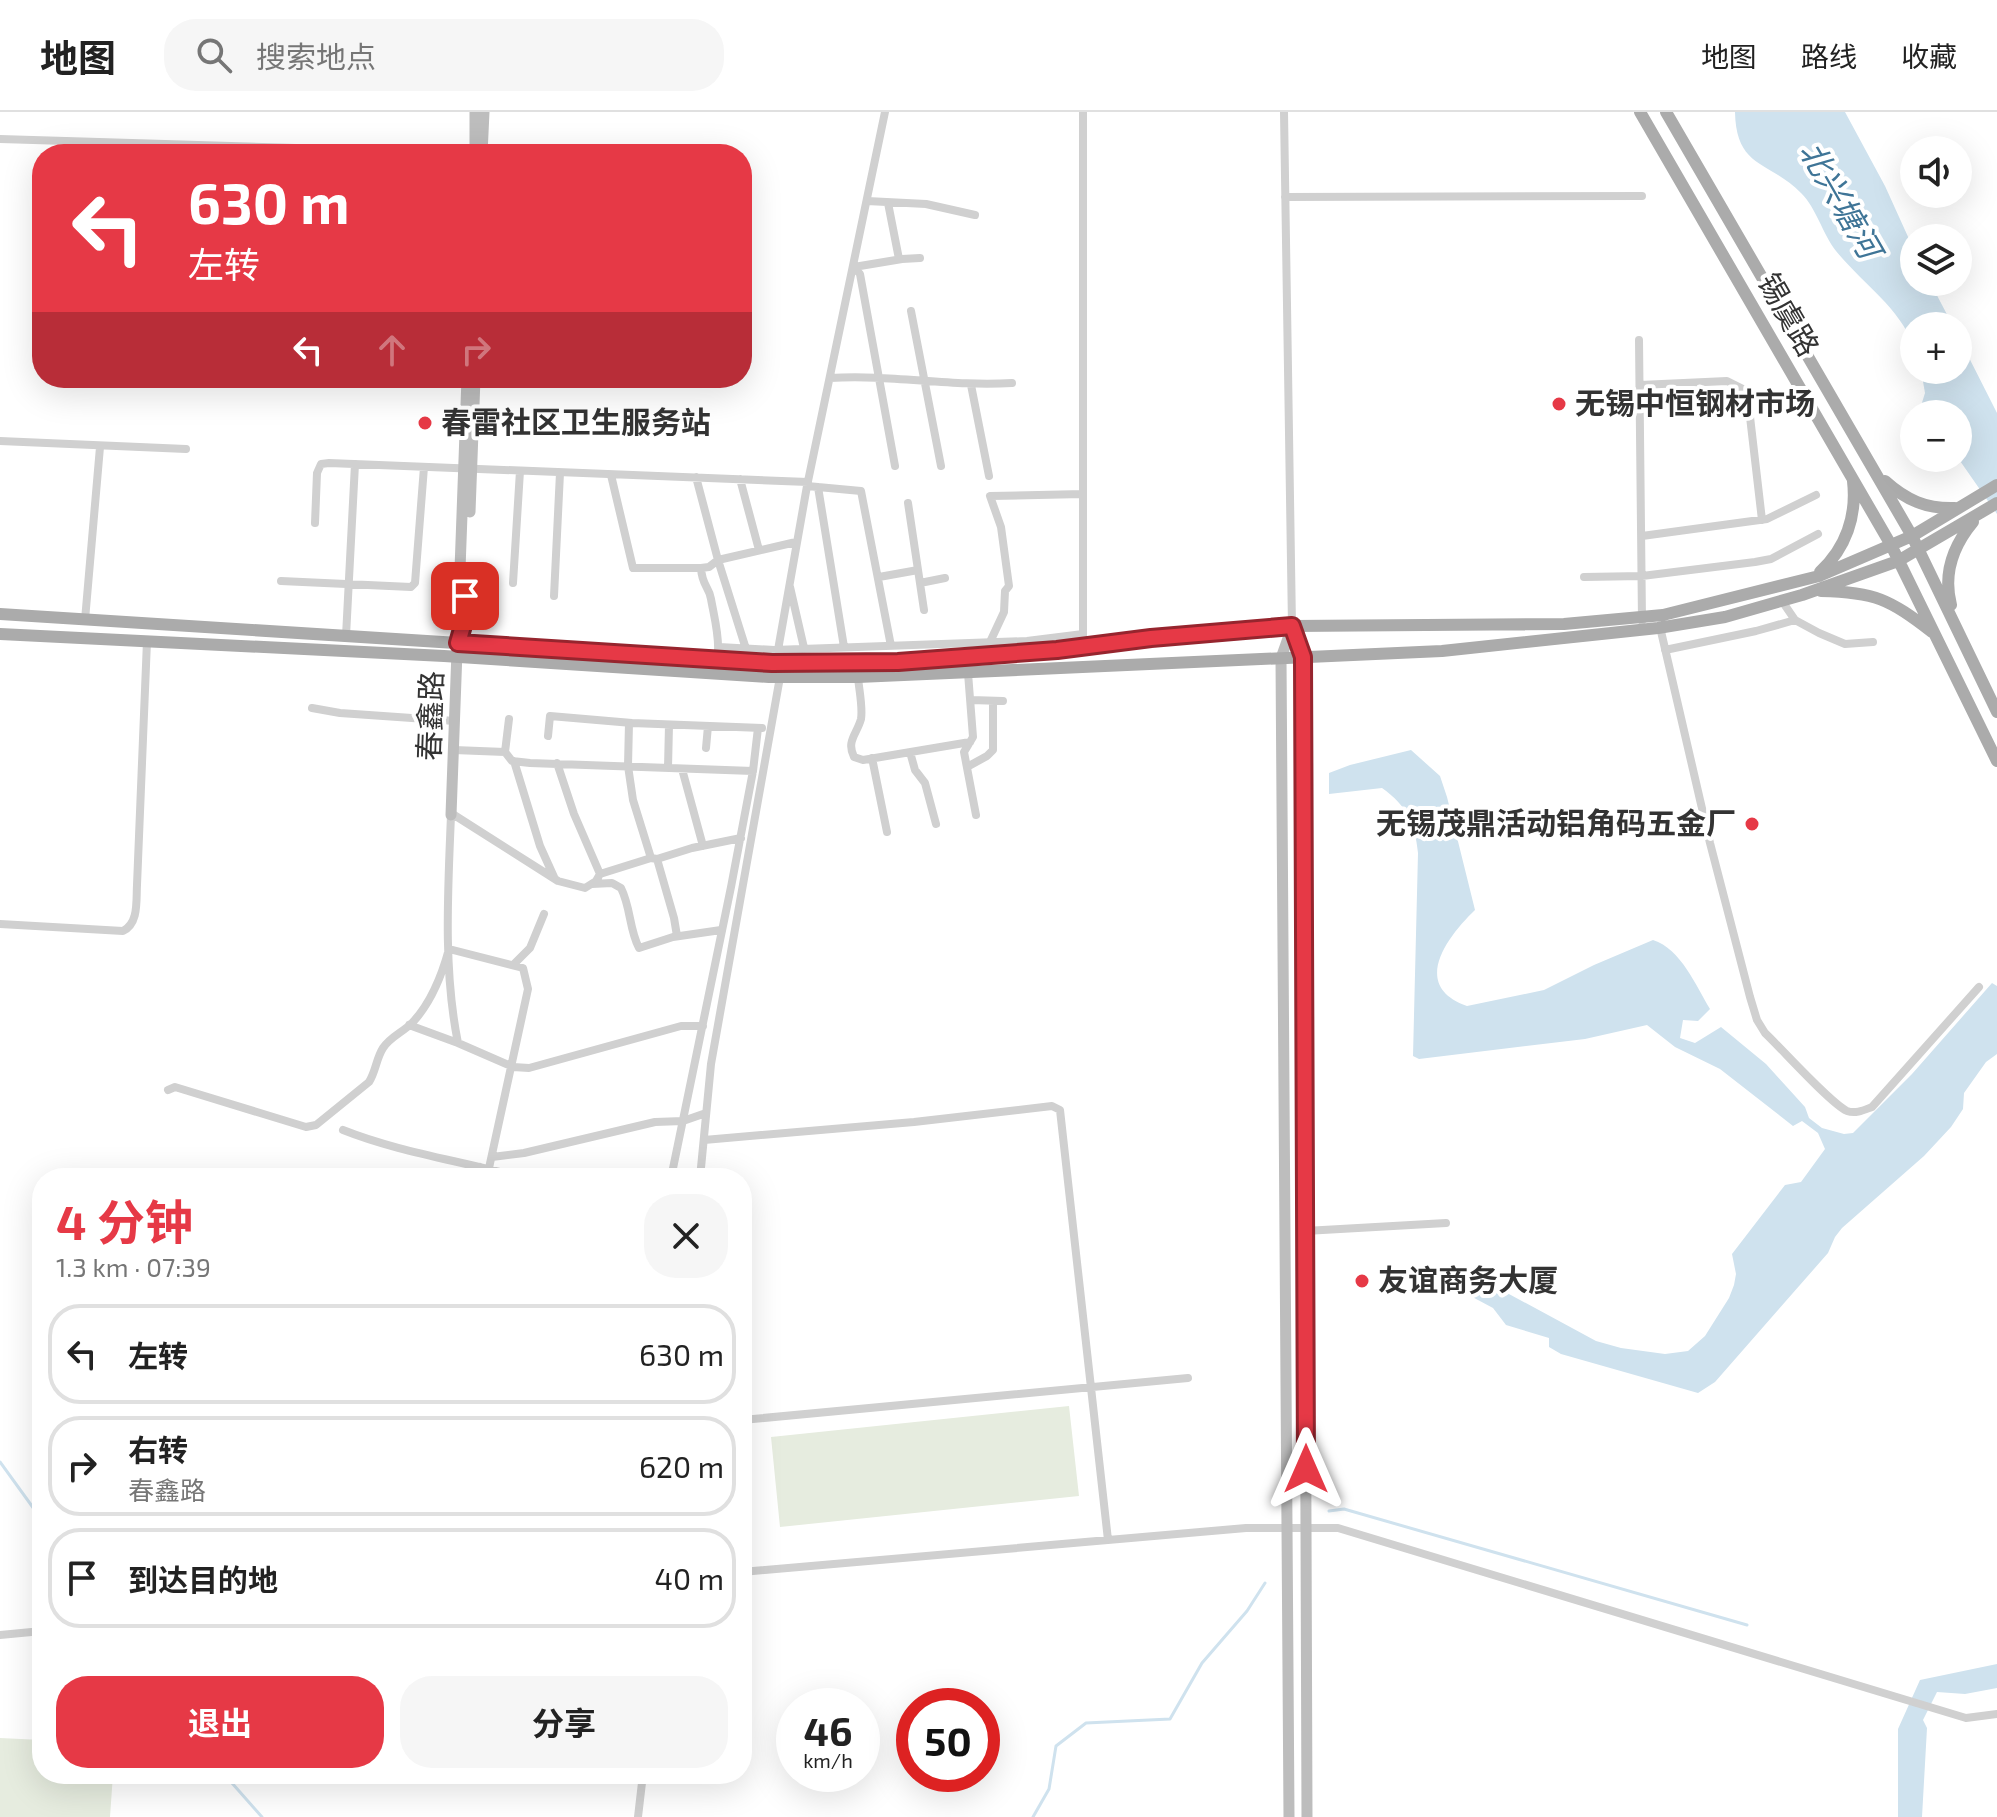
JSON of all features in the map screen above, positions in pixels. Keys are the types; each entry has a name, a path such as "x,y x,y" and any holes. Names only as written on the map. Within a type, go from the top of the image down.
{"main road":[{"path":"475,112 475,144"},
{"path":"482,144 484,112"},
{"name":"锡虞路","path":"1640,112 1891,545 1997,761"},
{"name":"锡虞路","path":"1666,112 1912,536 1997,712"},
{"name":"春鑫路","path":"467,388 469,469"},
{"name":"春鑫路","path":"451,814 457,648 464,622 474,388"},
{"path":"1877,474 1902,497 1915,503 1958,508"},
{"path":"1813,585 1848,534 1854,505 1852,475"},
{"path":"0,634 147,641 718,653 772,663 971,657 1083,640 1151,638 1292,626 1643,623 1660,627 1725,617 1782,601 1912,536 1997,485"},
{"path":"0,614 346,636 780,677 968,673 1442,651 1643,623 1709,605 1813,585 1898,561 1997,503"},
{"path":"1982,513 1957,545 1947,584 1960,632 1983,682"},
{"path":"1813,585 1874,596 1901,608 1935,635"},
{"path":"1292,626 1303,657 1307,1817"},
{"path":"1289,1817 1281,658 1292,626"}],"street":[{"path":"778,650 796,542 885,112"},
{"path":"701,568 702,581 711,597 718,653 746,649 1083,640 1083,112"},
{"path":"1284,112 1292,626"},
{"path":"0,139 158,144"},
{"path":"1285,197 1642,196"},
{"path":"867,201 926,204 975,215"},
{"path":"888,203 899,259"},
{"path":"854,267 920,258"},
{"path":"854,267 860,274 895,466"},
{"path":"911,311 941,466"},
{"path":"1639,340 1643,623"},
{"path":"830,378 859,376 971,385 1012,383"},
{"path":"1640,385 1727,381 1747,391 1762,520"},
{"path":"971,385 989,476"},
{"path":"0,441 186,449"},
{"path":"85,620 100,447"},
{"path":"315,523 317,473 321,464 740,479 861,491 891,646"},
{"path":"346,636 355,464"},
{"path":"281,581 411,587 415,583 424,467"},
{"path":"513,583 520,471"},
{"path":"554,596 560,473"},
{"path":"611,475 633,568 709,567 718,560 796,542"},
{"path":"696,477 746,649"},
{"path":"740,479 759,550"},
{"path":"818,487 844,647"},
{"path":"990,642 1004,612 1005,591 1009,586 1001,527 990,496 1083,494"},
{"path":"1642,536 1762,520 1816,495"},
{"path":"908,503 924,610"},
{"path":"1584,577 1642,576 1771,559 1818,534"},
{"path":"879,577 918,570"},
{"path":"920,583 945,578"},
{"path":"789,582 804,648"},
{"path":"1782,601 1795,620 1845,644 1873,642"},
{"path":"1665,650 1795,620"},
{"path":"1660,627 1732,929 1757,1020 1765,1033 1832,1099 1847,1111 1860,1112 1872,1107 1979,987"},
{"path":"0,924 123,931 130,927 134,919 137,885 147,641"},
{"path":"974,643 968,673 973,737 964,752 976,815"},
{"path":"701,1168 711,1064 780,677"},
{"path":"858,677 861,714 851,737 851,753 857,759 970,742"},
{"path":"971,700 1003,701"},
{"path":"967,767 993,750 993,701"},
{"path":"312,708 340,713 455,721"},
{"path":"548,736 550,716 771,729"},
{"path":"505,752 509,719"},
{"path":"629,723 628,766 633,800 674,918 677,936"},
{"path":"668,768 669,725"},
{"path":"706,748 708,726"},
{"path":"673,1168 741,838 758,728"},
{"path":"454,750 505,752 514,761 540,846 555,878"},
{"path":"910,752 915,770 925,783 936,824"},
{"path":"872,758 887,832"},
{"path":"514,761 753,771"},
{"path":"557,763 574,814 600,874"},
{"path":"682,769 703,846"},
{"path":"458,1043 453,1020 449,949 451,814 555,878 585,888 600,874 741,838"},
{"path":"591,884 612,883 621,888 632,921 632,934 639,948 677,936 721,930"},
{"path":"514,964 530,948 544,914"},
{"path":"449,949 523,968 528,989 492,1157 485,1167"},
{"path":"168,1090 175,1087 306,1127 313,1126 369,1082 382,1049 409,1025 427,1003 443,971 449,949"},
{"path":"409,1025 513,1067 529,1068 681,1026 703,1026"},
{"path":"704,1140 914,1122 1052,1106 1060,1110 1108,1540"},
{"path":"492,1157 524,1153 655,1122 683,1121 706,1113"},
{"path":"343,1130 390,1146 488,1168"},
{"path":"1305,1231 1446,1223"},
{"path":"752,1419 1188,1378"},
{"path":"752,1571 1246,1528 1338,1528 1966,1718 1997,1714"},
{"path":"0,1635 32,1632"},
{"path":"638,1817 642,1784"}],"shaded area":[{"path":"1069,1406 1079,1496 780,1527 771,1437"},
{"path":"0,1738 32,1740 32,1784 112,1784 110,1817 0,1817"}],"water":[{"name":"北兴塘河","path":"1735,112 1845,112 1902,224 1900,296 1937,296 1946,312 1900,312 1900,321 1836,251 1807,199 1748,154 1737,131"},
{"path":"1972,364 1997,413 1997,514 1968,472 1972,472 1972,400 1923,400 1923,384 1972,384"},
{"path":"1411,750 1440,776 1475,910 1445,947 1437,974 1440,986 1450,997 1467,1006 1544,990 1653,940 1672,951 1680,960 1710,1009 1698,1021 1683,1020 1680,1038 1695,1043 1721,1027 1766,1064 1805,1107 1809,1118 1822,1128 1844,1134 1853,1133 1912,1074 1992,983 1997,986 1997,1054 1986,1062 1964,1093 1963,1109 1951,1127 1924,1156 1842,1228 1828,1253 1715,1382 1698,1393 1561,1354 1549,1347 1549,1338 1506,1325 1493,1308 1463,1292 1461,1268 1596,1341 1665,1354 1688,1351 1705,1336 1729,1298 1736,1274 1732,1254 1785,1185 1801,1182 1825,1149 1818,1133 1802,1121 1793,1126 1720,1069 1675,1047 1647,1025 1585,1039 1419,1059 1413,1056 1418,853 1415,833 1404,809 1382,788 1329,794 1329,773"},
{"path":"1997,1664 1997,1688 1965,1694 1937,1692 1923,1720 1927,1728 1922,1817 1898,1817 1898,1729 1920,1680"}],"waterway":[{"path":"0,1462 32,1506"},
{"path":"1329,1511 1344,1509 1747,1625"},
{"path":"1033,1817 1049,1789 1056,1746 1086,1723 1170,1719 1202,1663 1247,1611 1265,1583"},
{"path":"233,1784 262,1817"}],"place":[{"name":"无锡中恒钢材市场","path":"1559,404"},
{"name":"春雷社区卫生服务站","path":"425,423"},
{"name":"无锡茂鼎活动铝角码五金厂","path":"1752,824"},
{"name":"友谊商务大厦","path":"1362,1281"}],"route":[{"path":"465,596 464,622 458,643 772,663 898,662 1057,650 1292,626 1303,657 1306,1469"}]}
